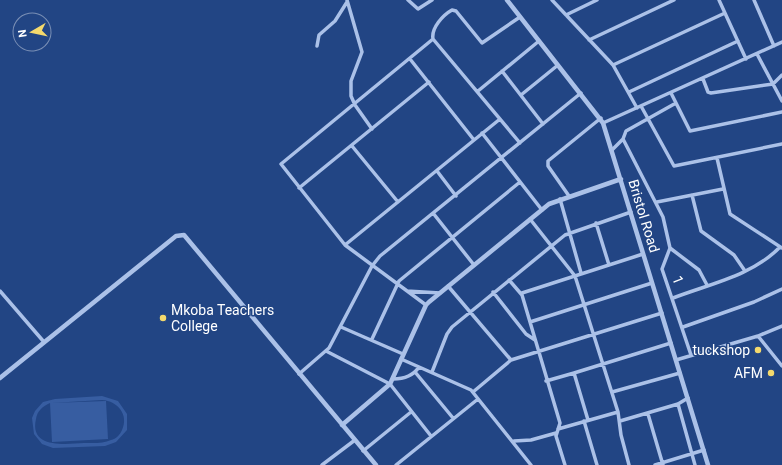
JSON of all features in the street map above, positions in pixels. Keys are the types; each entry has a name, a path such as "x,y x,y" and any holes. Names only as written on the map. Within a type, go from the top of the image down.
{"street":[{"path":"408,0 418,9 432,0"},
{"name":"Bristol Road","path":"507,0 601,118 708,465"},
{"path":"552,0 614,65 629,92 648,119 674,166 782,144"},
{"path":"566,15 597,0"},
{"path":"589,40 674,0"},
{"path":"719,0 746,59"},
{"path":"754,0 774,46"},
{"path":"317,46 319,35 335,21 347,1"},
{"path":"347,1 362,52 351,81 351,96 355,105 372,129"},
{"path":"426,304 396,284 345,245 282,166 282,163 355,105 433,39 434,29 452,10 456,11 482,43 520,17"},
{"path":"614,65 725,13"},
{"path":"433,39 520,143"},
{"path":"478,91 539,41"},
{"path":"629,92 738,42"},
{"path":"603,123 782,42"},
{"path":"757,54 782,101"},
{"path":"410,59 430,82 474,140"},
{"path":"521,95 558,65"},
{"path":"502,71 543,124"},
{"path":"703,78 708,92 711,93 773,84 782,75"},
{"path":"299,188 430,82"},
{"path":"299,374 326,351 341,327 372,266 384,253 581,93"},
{"path":"671,93 690,131 782,112"},
{"path":"612,150 623,139 626,131 676,103"},
{"path":"569,196 548,166 548,161 601,118"},
{"path":"345,245 500,119"},
{"path":"482,134 542,210"},
{"path":"623,139 657,202 664,220 670,248 699,270 707,285"},
{"path":"352,146 398,202"},
{"path":"673,298 759,266 781,248 732,216 723,189 717,158"},
{"path":"437,171 456,196"},
{"path":"342,425 390,384 426,304 542,210 569,196 621,179"},
{"path":"372,339 396,284 520,182"},
{"path":"657,202 723,189"},
{"path":"692,195 701,231 734,255 745,272"},
{"path":"560,200 581,274"},
{"path":"432,372 449,331 470,311 551,245 569,232 631,212"},
{"path":"433,214 474,265"},
{"path":"530,219 575,276 618,412 621,435 629,465"},
{"path":"596,223 610,265"},
{"path":"0,378 176,236 182,234 187,236 299,374 376,465"},
{"name":"1","path":"670,248 662,269 683,327 691,356"},
{"path":"522,294 644,254"},
{"path":"509,280 522,294 546,381 560,423 557,431 565,465"},
{"path":"530,322 652,282"},
{"path":"448,286 511,360"},
{"path":"683,327 754,302 782,289"},
{"path":"0,291 44,342"},
{"path":"406,291 440,293"},
{"path":"493,292 526,334 535,340"},
{"path":"473,392 511,360 662,313"},
{"path":"676,360 758,336 782,326"},
{"path":"341,327 404,354"},
{"path":"758,336 782,366"},
{"path":"546,381 671,343"},
{"path":"326,351 390,384 431,436"},
{"path":"777,360 782,358"},
{"path":"401,359 473,392 514,441 531,465"},
{"path":"393,379 405,378 415,372 419,367"},
{"path":"415,372 454,418"},
{"path":"574,373 597,465"},
{"path":"612,392 680,373"},
{"path":"620,421 678,404 688,398"},
{"path":"396,465 478,399"},
{"path":"678,404 695,465"},
{"path":"363,450 411,412"},
{"path":"514,441 531,440 586,420 618,412"},
{"path":"648,414 663,464"},
{"path":"322,465 355,440"},
{"path":"655,465 663,464 704,450"}],"shaded area":[{"path":"102,396 118,401 127,414 127,430 116,442 105,446 53,448 42,444 34,434 32,418 35,411 43,402 55,399","holes":["102,400 108,401 113,403 121,410 124,419 121,432 115,439 101,443 59,444 43,440 38,436 35,429 37,416 41,409 50,403 52,442 108,439 106,401 51,403"]}],"place":[{"name":"Mkoba Teachers College","path":"163,318"},
{"name":"tuckshop","path":"758,350"},
{"name":"AFM","path":"771,373"}]}
